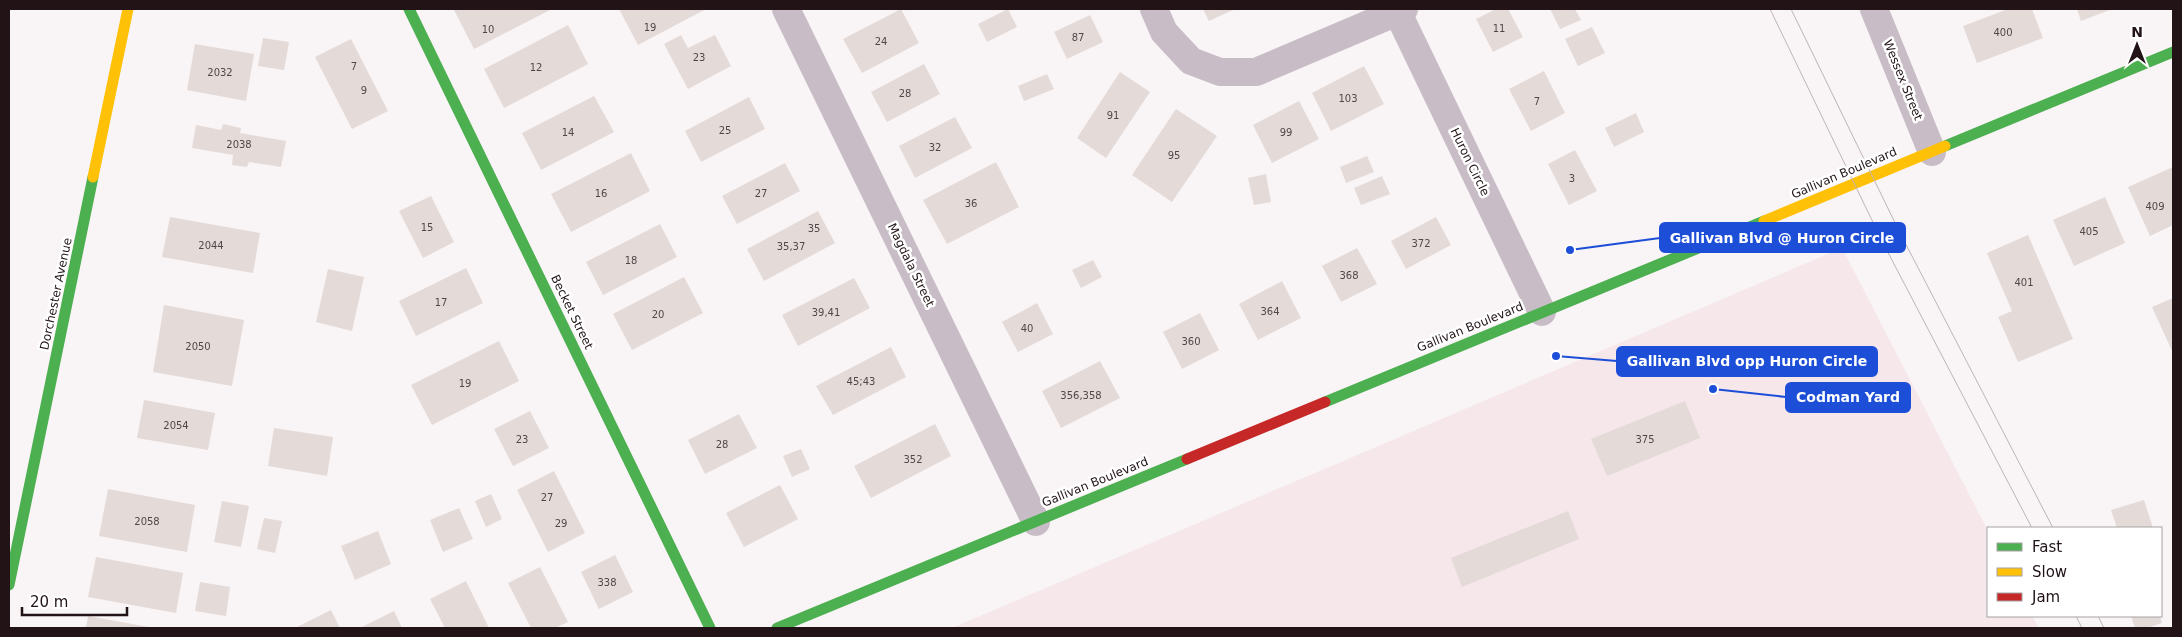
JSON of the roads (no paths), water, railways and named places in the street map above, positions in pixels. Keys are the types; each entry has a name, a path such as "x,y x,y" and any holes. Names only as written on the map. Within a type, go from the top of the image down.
{"main road":[{"name":"Dorchester Avenue","path":"9,585 128,9"},
{"name":"Becket Street","path":"410,9 710,628"},
{"name":"Gallivan Boulevard","path":"777,628 2173,52"}],"street":[{"name":"Magdala Street","path":"786,9 1036,522"},
{"name":"Huron Circle","path":"1154,9 1164,32 1191,61 1220,72 1256,72 1401,10 1542,312"},
{"name":"Wessex Street","path":"1874,9 1932,152"}],"tram line":[{"path":"1770,9 1882,241 2031,527"},
{"path":"1791,9 1899,231 2052,527"},
{"path":"2076,617 2082,628"},
{"path":"2098,617 2104,628"}],"place":[{"name":"Gallivan Blvd @ Huron Circle","path":"1570,250"},
{"name":"Gallivan Blvd opp Huron Circle","path":"1556,356"},
{"name":"Codman Yard","path":"1713,389"}]}
